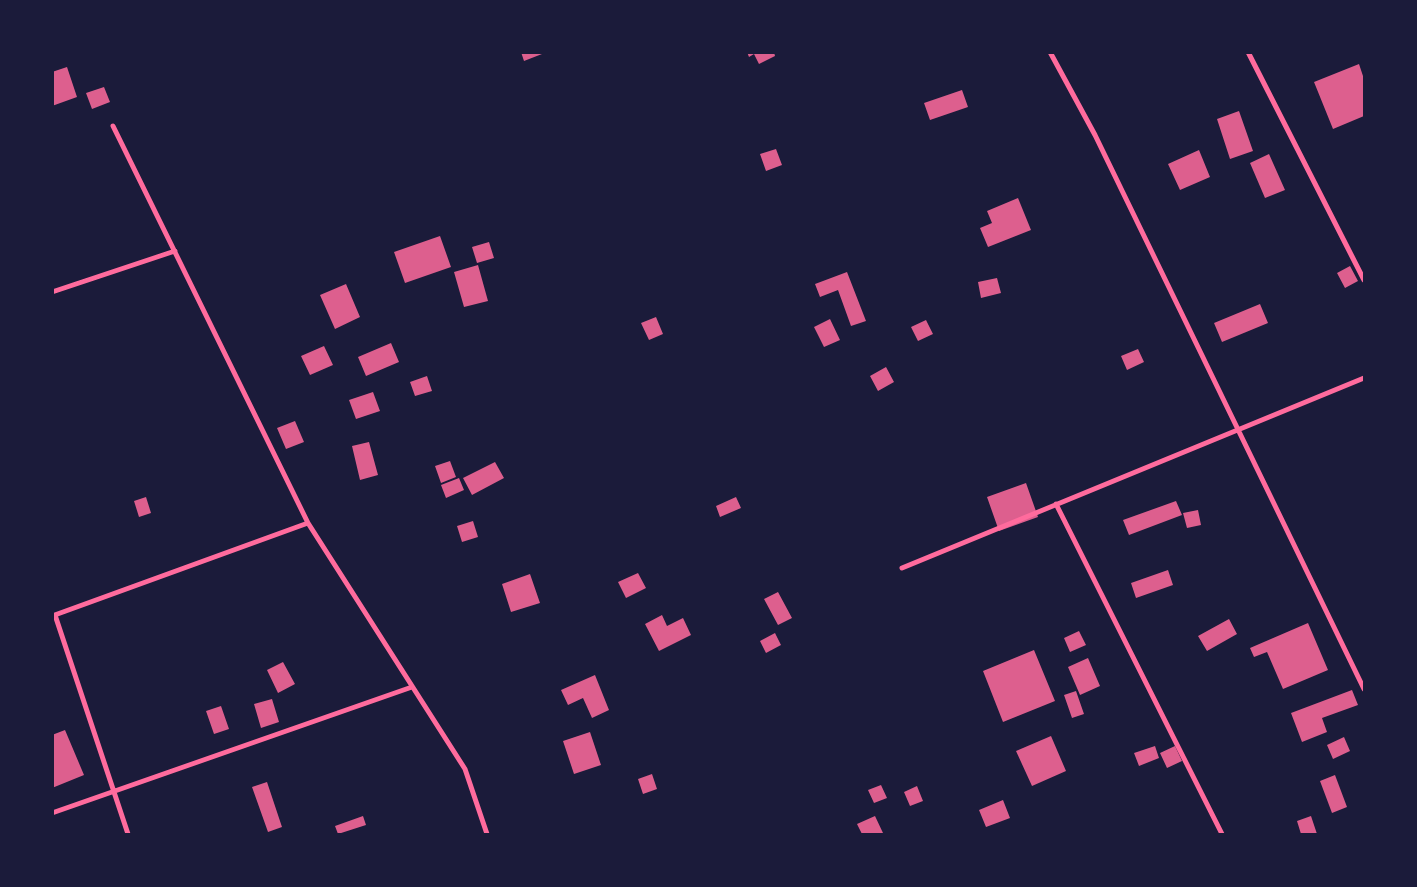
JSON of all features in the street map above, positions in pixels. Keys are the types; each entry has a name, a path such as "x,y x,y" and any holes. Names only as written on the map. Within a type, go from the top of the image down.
{"street":[{"path":"1050,52 1095,135 1364,689"},
{"path":"1248,52 1364,280"},
{"path":"113,126 308,523 465,769 487,834"},
{"path":"52,292 174,251"},
{"path":"902,568 1364,378"},
{"path":"1056,504 1222,834"},
{"path":"128,834 54,616 308,523"},
{"path":"52,813 412,687"}],"building":[{"path":"521,52 542,52 542,54 524,61"},
{"path":"747,52 774,52 775,56 759,64 754,54 749,57"},
{"path":"1359,64 1364,79 1364,116 1333,129 1314,82"},
{"path":"67,67 77,97 52,106 52,72"},
{"path":"104,87 110,102 92,109 86,93"},
{"path":"962,90 968,107 930,120 924,103"},
{"path":"1239,111 1253,151 1230,159 1217,119"},
{"path":"776,149 782,165 766,171 760,154"},
{"path":"1199,150 1210,177 1180,190 1168,164"},
{"path":"1269,154 1285,190 1265,198 1250,163"},
{"path":"1018,198 1031,230 988,247 980,228 992,223 987,211"},
{"path":"440,236 451,267 405,283 394,252"},
{"path":"489,242 494,258 477,263 472,247"},
{"path":"478,265 488,301 464,307 454,272"},
{"path":"1350,266 1358,281 1345,288 1337,273"},
{"path":"847,272 866,321 851,326 838,290 820,297 815,284"},
{"path":"997,278 1001,293 981,298 978,282"},
{"path":"346,284 360,317 335,329 320,295"},
{"path":"1260,304 1268,323 1222,342 1214,323"},
{"path":"656,317 663,334 649,340 641,323"},
{"path":"830,319 840,340 824,347 814,327"},
{"path":"926,320 933,334 918,341 911,327"},
{"path":"391,343 399,362 366,376 358,357"},
{"path":"324,346 333,365 310,375 301,356"},
{"path":"1138,349 1144,362 1127,370 1121,356"},
{"path":"886,367 894,382 878,391 870,376"},
{"path":"427,376 432,391 415,396 410,382"},
{"path":"373,392 380,411 356,419 349,400"},
{"path":"295,421 304,442 286,449 277,428"},
{"path":"369,442 378,475 360,480 352,446"},
{"path":"450,461 456,477 441,483 435,466"},
{"path":"495,462 504,478 472,495 463,478"},
{"path":"459,478 464,490 446,498 441,485"},
{"path":"1026,483 1038,517 999,531 987,497"},
{"path":"146,497 151,513 139,517 134,501"},
{"path":"736,497 741,508 720,517 716,506"},
{"path":"1176,501 1182,515 1129,535 1123,520"},
{"path":"1198,510 1201,525 1187,528 1183,513"},
{"path":"473,521 478,537 462,542 457,526"},
{"path":"1168,570 1173,585 1136,598 1131,583"},
{"path":"638,573 646,588 626,598 618,582"},
{"path":"530,574 540,603 511,612 502,584"},
{"path":"778,592 792,618 778,625 764,599"},
{"path":"662,615 667,626 683,618 691,635 659,651 645,624"},
{"path":"1229,619 1237,634 1207,651 1198,636"},
{"path":"1308,623 1328,670 1283,689 1267,652 1254,657 1250,648"},
{"path":"1079,631 1086,645 1070,652 1064,638"},
{"path":"775,633 781,645 766,653 760,641"},
{"path":"1034,650 1055,701 1003,722 983,671"},
{"path":"1088,658 1100,686 1080,695 1068,667"},
{"path":"283,662 295,684 278,693 267,670"},
{"path":"595,675 609,710 592,718 583,698 568,705 561,690"},
{"path":"1352,690 1358,705 1322,718 1327,732 1302,742 1291,713"},
{"path":"1076,691 1084,714 1072,718 1064,695"},
{"path":"272,699 279,722 261,728 254,704"},
{"path":"221,706 229,729 214,734 206,711"},
{"path":"65,730 84,775 52,788 52,735"},
{"path":"590,732 601,765 574,774 563,741"},
{"path":"1051,736 1066,771 1032,786 1016,751"},
{"path":"1344,737 1350,751 1333,759 1327,745"},
{"path":"1155,746 1159,758 1139,766 1134,753"},
{"path":"1175,746 1182,761 1167,768 1160,753"},
{"path":"652,774 657,789 643,794 638,779"},
{"path":"1335,775 1347,807 1332,813 1320,781"},
{"path":"267,782 282,827 268,832 252,787"},
{"path":"881,785 887,798 874,803 868,790"},
{"path":"917,786 923,801 910,806 904,792"},
{"path":"1003,800 1010,818 986,827 979,810"},
{"path":"363,816 366,825 338,834 335,826"},
{"path":"875,816 883,833 862,834 857,824"},
{"path":"1311,816 1317,834 1301,834 1297,821"}]}
